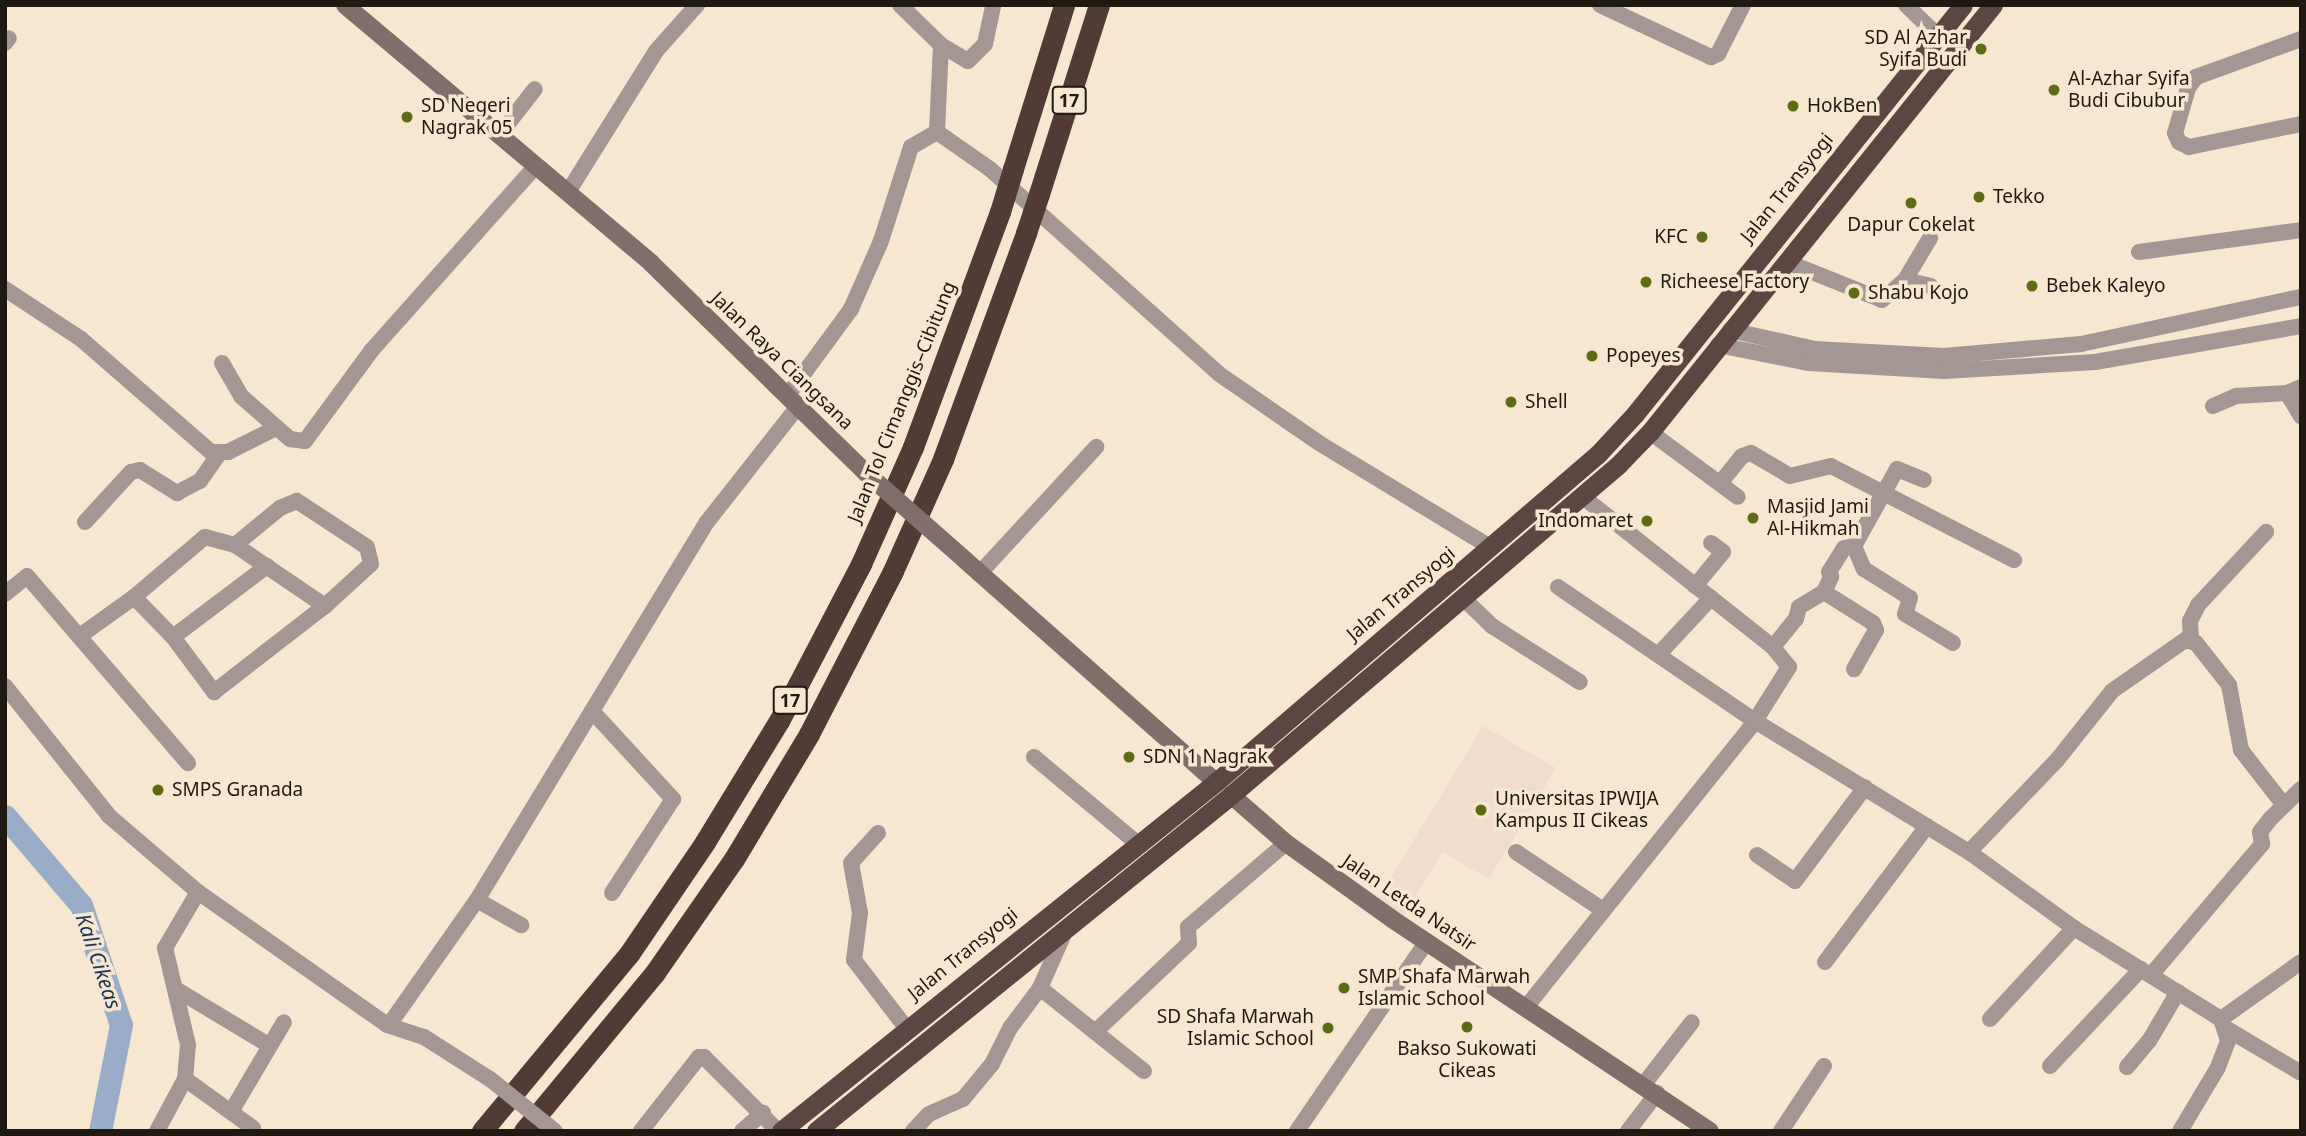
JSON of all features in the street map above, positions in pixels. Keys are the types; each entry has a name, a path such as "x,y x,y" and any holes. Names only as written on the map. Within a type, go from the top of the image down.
{"highway":[{"name":"Jalan Tol Cimanggis–Cibitung","path":"482,1131 629,954 705,842 779,721 861,564 913,447 1000,212 1064,5"},
{"name":"17","path":"524,1131 654,974 734,859 808,734 893,571 943,459 1026,233 1099,5"},
{"name":"Jalan Transyogi","path":"780,1131 1216,782 1598,454 1635,414 1963,5"},
{"path":"816,1131 1231,795 1583,497 1650,432 1993,5"},
{"path":"1802,205 1821,221"},
{"path":"862,1068 877,1084"}],"main road":[{"name":"Jalan Raya Ciangsana","path":"349,6 651,262 865,472 979,574 1080,657 1216,782"},
{"name":"Jalan Letda Natsir","path":"1231,795 1286,843 1427,942 1651,1088 1710,1131"}],"street":[{"path":"568,192 656,51 697,5"},
{"path":"901,5 903,12 941,45 968,61 985,44 993,5"},
{"path":"1600,5 1711,57 1718,54 1742,5"},
{"path":"1906,5 1939,37"},
{"path":"2301,39 2196,77 2188,88 2175,133 2179,142 2189,147 2301,124"},
{"path":"937,132 941,45"},
{"path":"499,135 535,89"},
{"path":"389,1025 477,900 707,522 793,400 851,309 880,241 911,147 937,132"},
{"path":"937,132 990,169 1219,374 1319,443 1490,547"},
{"path":"222,363 242,397 296,443 305,441 386,333 536,166"},
{"path":"2140,253 2301,230"},
{"path":"1787,262 1879,300 1905,280 1930,237"},
{"path":"1905,280 1930,286"},
{"path":"5,289 81,339 219,454"},
{"path":"1944,364 2081,344 2301,298"},
{"path":"1724,338 1944,364 2095,362 2301,326"},
{"path":"2213,406 2236,396 2294,390 2301,416"},
{"path":"85,522 131,472 140,470 177,493 200,481 219,454 276,428"},
{"path":"1650,432 1738,496"},
{"path":"979,574 1096,447"},
{"path":"1721,482 1751,453 1790,476 1830,466 1886,492 2014,560"},
{"path":"1773,647 1796,619 1799,607 1824,592 1832,577 1829,572 1844,548 1854,546 1897,469 1924,480"},
{"path":"1527,1006 1755,721 1789,667 1773,647 1583,497"},
{"path":"134,597 173,636 215,692 324,606 371,564 372,554 304,502 280,508 235,545"},
{"path":"2050,1066 2146,972 2262,844 2261,830 2294,798 2241,750 2229,685 2191,640 2190,621 2198,605 2266,532"},
{"path":"81,635 134,597 205,537 235,545 324,606"},
{"path":"1695,586 1723,552 1710,543"},
{"path":"1854,546 1864,569 1910,598 1905,614 1953,643"},
{"path":"173,636 267,566"},
{"path":"5,594 27,576 81,635 188,763"},
{"path":"1558,587 1755,721 1969,852 2074,928 2301,1073"},
{"path":"1824,592 1873,623 1876,630 1854,669"},
{"path":"1658,655 1711,598"},
{"path":"1464,599 1492,626 1580,682"},
{"path":"1969,852 2057,760 2112,691 2191,640"},
{"path":"5,686 109,816 198,892 389,1025 424,1037 490,1079 555,1131"},
{"path":"592,711 673,799 612,893"},
{"path":"1034,757 1137,843"},
{"path":"1757,855 1795,881 1864,787"},
{"path":"1825,962 1927,826"},
{"path":"878,833 851,863 860,913 854,960 907,1029"},
{"path":"1095,1032 1189,943 1188,926 1286,843"},
{"path":"1516,852 1603,910"},
{"path":"157,1131 185,1079 188,1045 178,991 165,948 198,892"},
{"path":"477,900 521,925"},
{"path":"1990,1019 2074,928"},
{"path":"914,1131 929,1114 963,1099 992,1064 1010,1028 1040,988 1066,929"},
{"path":"1297,1131 1427,942"},
{"path":"2180,1131 2217,1069 2224,1024 2301,962"},
{"path":"1040,988 1144,1071"},
{"path":"178,991 270,1046"},
{"path":"2127,1067 2149,1041 2178,992"},
{"path":"231,1112 284,1022"},
{"path":"1628,1131 1692,1022"},
{"path":"648,1128 698,1057 704,1057 780,1131"},
{"path":"1782,1131 1824,1066"},
{"path":"185,1079 253,1128"},
{"path":"742,1131 762,1113"}],"shaded area":[{"name":"Universitas IPWIJA Kampus II Cikeas","path":"1483,726 1556,768 1489,879 1442,852 1402,920 1376,902"}],"waterway":[{"name":"Kali Cikeas","path":"5,816 81,905 121,1025 100,1131"}],"place":[{"name":"SD Al Azhar Syifa Budi","path":"1981,49"},
{"name":"Al-Azhar Syifa Budi Cibubur","path":"2054,90"},
{"name":"HokBen","path":"1793,106"},
{"name":"SD Negeri Nagrak 05","path":"407,117"},
{"name":"Tekko","path":"1979,197"},
{"name":"Dapur Cokelat","path":"1911,203"},
{"name":"KFC","path":"1702,237"},
{"name":"Richeese Factory","path":"1646,282"},
{"name":"Bebek Kaleyo","path":"2032,286"},
{"name":"Shabu Kojo","path":"1854,293"},
{"name":"Popeyes","path":"1592,356"},
{"name":"Shell","path":"1511,402"},
{"name":"Masjid Jami Al-Hikmah","path":"1753,518"},
{"name":"Indomaret","path":"1647,521"},
{"name":"SDN 1 Nagrak","path":"1129,757"},
{"name":"SMPS Granada","path":"158,790"},
{"name":"Universitas IPWIJA Kampus II Cikeas","path":"1481,810"},
{"name":"SMP Shafa Marwah Islamic School","path":"1344,988"},
{"name":"Bakso Sukowati Cikeas","path":"1467,1027"},
{"name":"SD Shafa Marwah Islamic School","path":"1328,1028"}]}
